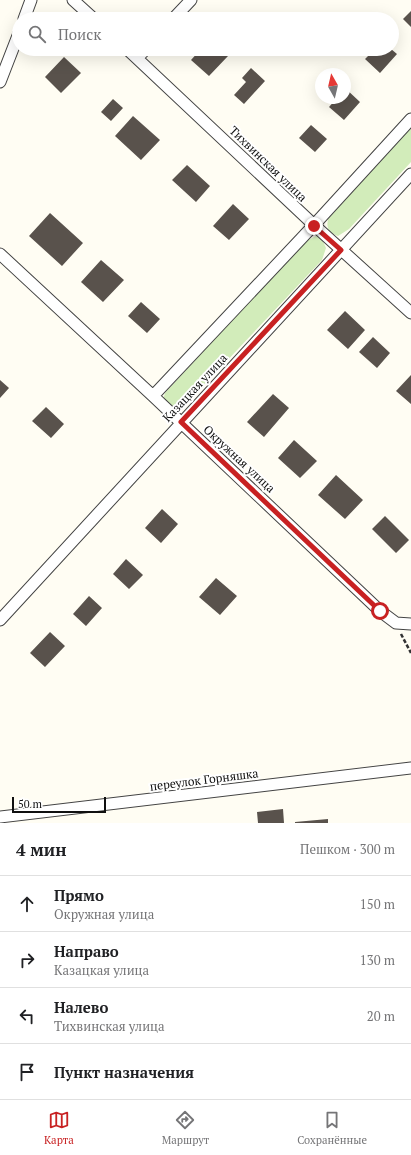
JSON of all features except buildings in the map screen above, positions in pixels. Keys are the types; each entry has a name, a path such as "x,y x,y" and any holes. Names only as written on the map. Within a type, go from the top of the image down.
{"street":[{"path":"27,12 32,0"},
{"path":"73,0 86,12"},
{"path":"180,12 191,0"},
{"path":"0,82 12,51"},
{"name":"Тихвинская улица","path":"137,58 314,226 411,313"},
{"path":"153,396 314,226 411,118"},
{"name":"Казацкая улица","path":"0,620 411,174"},
{"name":"Окружная улица","path":"0,254 181,422 380,611 396,623"},
{"path":"396,623 411,624"},
{"name":"переулок Горняшка","path":"0,817 411,768"}],"path":[{"path":"396,623 411,653"}],"green space":[{"path":"411,127 411,162 349,229 338,236 332,233 327,225 328,219"},
{"path":"316,236 322,239 326,248 322,260 188,402 180,409 172,409 163,400 165,393 304,242"}],"route":[{"path":"314,226 341,250 181,422 380,611"}]}
